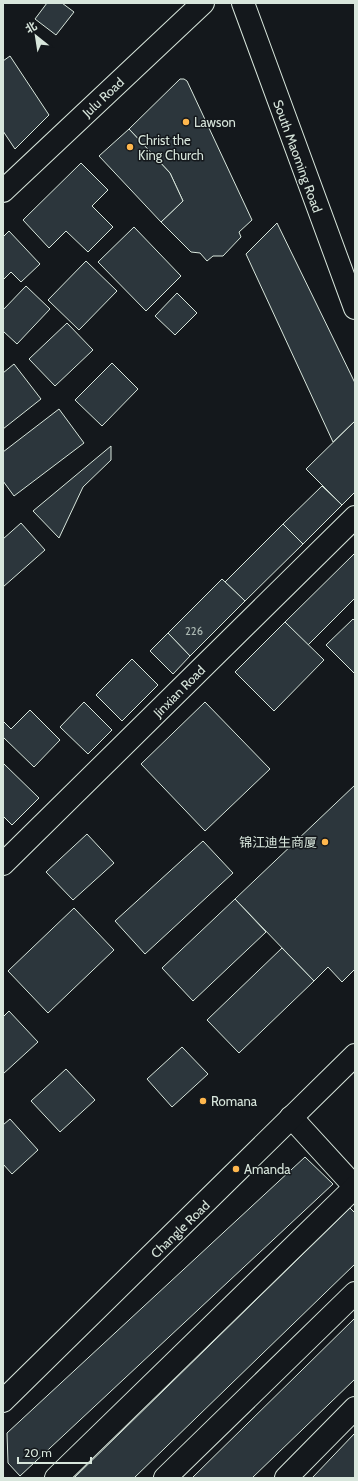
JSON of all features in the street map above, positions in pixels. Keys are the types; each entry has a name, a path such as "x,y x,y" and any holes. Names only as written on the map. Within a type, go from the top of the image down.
{"street":[{"name":"Julu Road","path":"3,191 203,3"},
{"name":"South Maoming Road","path":"243,3 355,308"},
{"name":"Jinxian Road","path":"3,864 355,517"},
{"name":"Changle Road","path":"3,1400 197,1212 355,1055"},
{"path":"56,1478 355,1187 291,1117"},
{"path":"165,1478 355,1293"},
{"path":"286,1478 355,1408"}],"building":[{"path":"47,3 62,3 74,12 56,35 35,19"},
{"path":"10,56 49,115 15,149 3,131 3,61"},
{"path":"180,79 187,81 252,220 239,232 241,237 223,256 213,256 207,261 200,253 191,252 161,222 183,201 170,173 129,129"},
{"path":"129,129 170,173 183,201 161,222 99,156"},
{"path":"81,163 108,190 92,206 113,227 88,252 66,231 49,248 23,220"},
{"path":"277,223 355,383 355,421 333,442 246,254"},
{"path":"134,227 181,276 146,311 98,262"},
{"path":"9,231 40,264 21,282 11,272 3,280 3,237"},
{"path":"86,261 117,291 79,330 48,300"},
{"path":"26,286 50,309 17,344 3,331 3,310"},
{"path":"177,293 197,313 175,335 155,316"},
{"path":"67,323 93,350 55,386 29,359"},
{"path":"112,363 138,389 102,426 75,400"},
{"path":"14,364 41,399 3,429 3,373"},
{"path":"59,409 84,443 14,496 3,481 3,452"},
{"path":"355,421 355,492 342,505 306,469"},
{"path":"111,446 111,460 83,487 59,538 33,511"},
{"path":"322,486 342,505 303,544 283,524"},
{"path":"21,523 45,550 3,587 3,539"},
{"path":"283,524 303,544 245,601 225,582"},
{"path":"355,553 355,598 308,645 285,622"},
{"path":"222,579 245,601 190,656 168,633"},
{"path":"353,619 355,621 355,674 326,645"},
{"path":"285,622 324,660 274,711 235,672"},
{"path":"168,633 190,656 173,674 150,651"},
{"path":"132,659 158,685 122,721 96,695"},
{"path":"84,702 112,730 88,754 60,727"},
{"path":"205,702 270,769 205,831 141,764"},
{"path":"30,710 60,740 34,767 3,737 3,721 11,729"},
{"path":"3,763 39,798 12,825 3,816"},
{"name":"锦江迪生商厦","path":"355,785 355,969 342,982 328,967 314,981 235,899"},
{"path":"87,834 114,863 73,900 46,872"},
{"path":"203,841 233,873 145,954 115,921"},
{"path":"235,899 266,932 193,1001 162,968"},
{"path":"74,908 114,950 48,1013 8,971"},
{"path":"282,948 314,981 239,1053 207,1020"},
{"path":"9,1011 38,1042 3,1074 3,1017"},
{"path":"182,1047 208,1074 172,1107 147,1079"},
{"path":"66,1069 95,1100 60,1132 31,1101"},
{"path":"10,1119 38,1150 12,1174 3,1164 3,1125"},
{"path":"305,1157 333,1184 20,1476 8,1463 7,1433"},
{"path":"350,1208 355,1213 355,1264 134,1478 74,1478"},
{"path":"355,1318 355,1379 252,1478 192,1478"},
{"path":"355,1433 355,1478 312,1478"}],"place":[{"name":"Lawson","path":"186,122"},
{"name":"Christ the King Church","path":"130,147"},
{"name":"锦江迪生商厦","path":"325,842"},
{"name":"Romana","path":"203,1101"},
{"name":"Amanda","path":"236,1169"}]}
